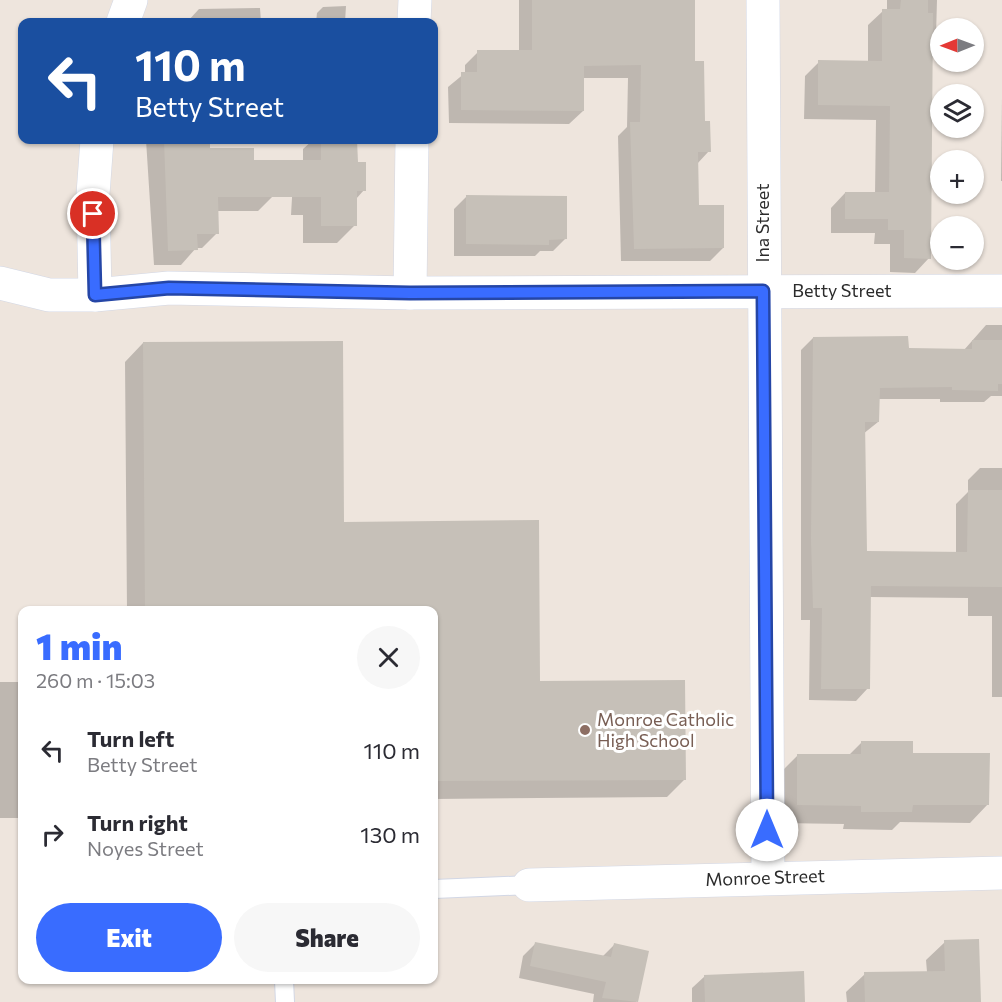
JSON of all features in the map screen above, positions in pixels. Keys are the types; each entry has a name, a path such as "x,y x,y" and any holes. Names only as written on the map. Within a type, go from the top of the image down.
{"street":[{"path":"125,18 132,0"},
{"path":"414,18 415,0"},
{"name":"Ina Street","path":"763,0 768,877"},
{"path":"95,295 93,194 97,144"},
{"path":"410,293 412,144"},
{"name":"Betty Street","path":"0,283 49,295 95,295 169,288 410,293 1002,291"},
{"name":"Monroe Street","path":"529,885 768,877 1002,873"}],"lane":[{"path":"438,889 529,885"},
{"path":"284,984 285,1002"}],"building":[{"path":"532,0 695,0 695,61 704,61 705,121 710,121 711,152 698,152 699,205 724,205 724,248 634,249 630,122 640,122 641,65 584,66 584,111 461,110 461,72 477,72 477,50 532,50"},
{"path":"901,0 928,0 928,13 933,13 933,18 930,18 930,72 933,72 932,84 930,84 930,138 932,138 930,259 904,258 904,230 888,230 888,219 845,219 845,192 889,192 890,106 818,105 818,60 882,61 882,9 900,9"},
{"path":"164,144 210,144 210,148 254,148 254,160 321,160 321,144 357,144 358,162 366,162 366,191 357,191 357,226 321,226 321,197 218,197 219,234 197,234 198,250 168,251"},
{"path":"466,195 567,196 567,239 549,240 549,245 466,244"},
{"path":"908,336 909,348 972,349 972,340 1002,340 1002,384 998,384 998,391 952,390 952,387 880,388 879,422 865,422 867,551 967,552 968,490 1002,490 1002,587 871,586 870,689 821,689 822,608 813,608 811,539 813,337"},
{"path":"343,341 344,522 539,520 540,681 685,680 686,780 438,781 438,606 145,606 143,342"},
{"path":"861,741 913,741 913,753 990,753 989,805 913,805 912,812 861,812 861,806 797,805 797,754 861,754"},
{"path":"979,939 981,1002 865,1002 864,972 945,971 944,940"},
{"path":"535,942 611,957 614,943 649,951 638,1002 602,998 606,982 530,966"},
{"path":"804,971 805,1002 705,1002 704,975"}],"place":[{"name":"Monroe Catholic High School","path":"585,730"}],"route":[{"path":"93,214 95,295 169,288 410,293 763,291 767,830"}]}
